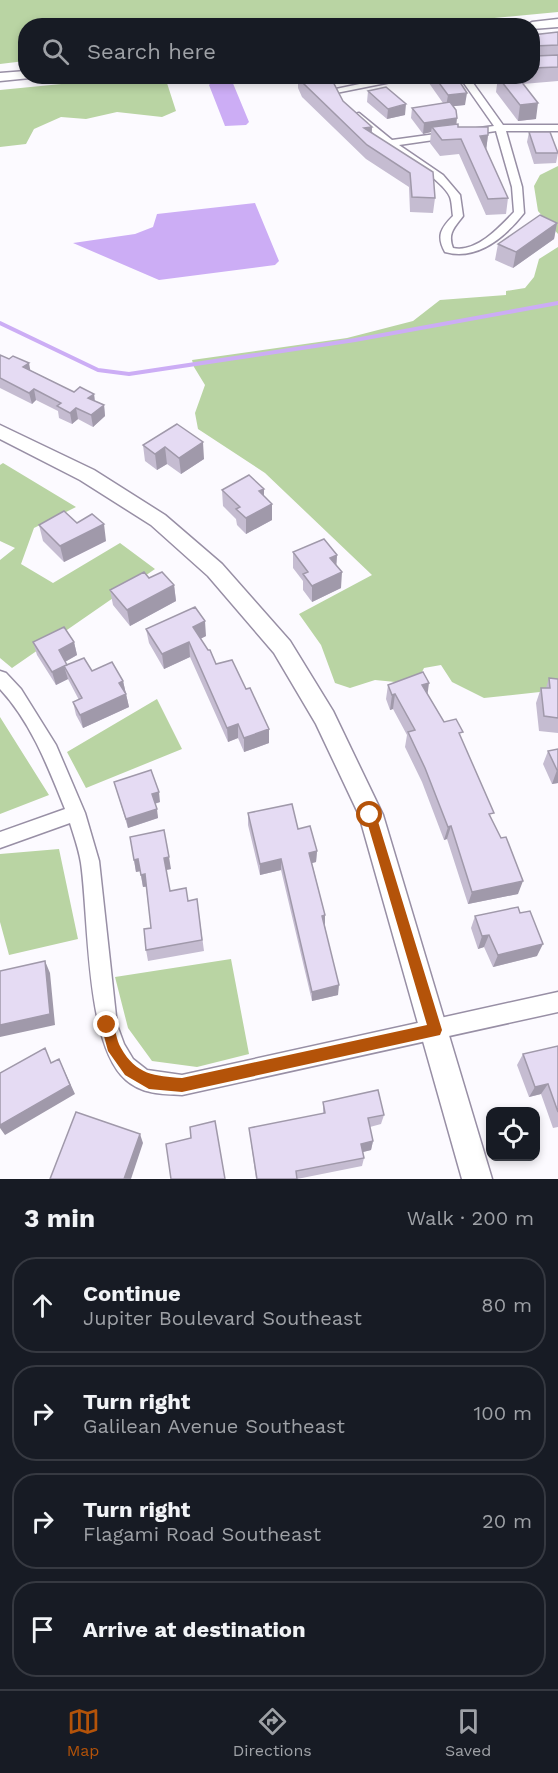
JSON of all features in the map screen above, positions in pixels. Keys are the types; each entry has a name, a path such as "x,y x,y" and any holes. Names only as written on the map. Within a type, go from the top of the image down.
{"street":[{"path":"540,25 558,23"},
{"path":"0,77 18,76"},
{"path":"333,84 341,98 390,143 440,177 455,195 458,216 445,231 444,241 449,250 464,253 478,247 508,226 519,213 517,187 500,128 469,84"},
{"path":"341,98 389,84"},
{"path":"390,143 500,128 558,128"},
{"path":"0,431 87,475 158,520 215,570 282,647 324,718 370,815 477,1179"},
{"path":"0,678 15,694 50,750 76,813 90,861 107,1025 114,1051 130,1070 149,1082 182,1085 558,1002"},
{"path":"0,840 76,813"}],"green space":[{"path":"0,0 558,0 558,12 495,18 18,18 18,62 0,64"},
{"path":"61,84 167,84 176,111 162,117 117,112 86,119 61,117 34,129 26,144 0,147 0,90"},
{"path":"558,166 558,234 538,211 534,186 540,175"},
{"path":"558,247 558,690 484,698 452,682 441,665 424,668 416,684 375,680 350,688 335,683 321,645 299,614 372,575 265,473 198,429 195,413 205,385 192,360 347,338 413,321 440,300 506,295 506,291 525,288 534,277 539,259"},
{"path":"3,463 76,507 34,528 21,564 53,583 120,543 155,569 12,668 0,658 0,560 15,548 0,541 0,465"},
{"path":"157,699 182,749 86,788 67,752"},
{"path":"0,717 49,795 0,814"},
{"path":"59,849 78,939 9,955 0,922 0,854"},
{"path":"231,959 249,1054 197,1067 152,1061 128,1028 115,977"}],"shaded area":[{"path":"233,84 249,122 246,125 225,126 209,85"},
{"path":"255,203 279,261 275,265 159,280 73,243 135,234 153,227 157,214"}],"building":[{"path":"558,32 558,45 540,46 540,34"},
{"path":"558,55 558,67 540,68 540,56"},
{"path":"304,84 334,84 343,101 372,127 364,128 433,172 435,198 412,197 410,173 367,145"},
{"path":"440,84 461,84 467,93 448,95"},
{"path":"504,84 523,84 538,103 520,105"},
{"path":"386,87 406,104 388,109 368,91"},
{"path":"450,102 456,110 457,118 424,123 412,108"},
{"path":"458,124 458,127 488,127 488,135 480,136 508,198 488,199 461,139 442,140 432,127"},
{"path":"529,132 550,132 558,153 536,153"},
{"path":"540,215 557,223 516,252 498,244"},
{"path":"0,355 9,359 13,356 29,363 23,367 74,392 80,387 94,394 88,398 104,405 91,415 76,408 70,413 57,406 61,403 34,389 29,393 0,378"},
{"path":"177,424 203,442 179,458 165,447 155,454 143,445"},
{"path":"249,475 264,489 259,491 272,504 246,518 236,509 240,507 222,490"},
{"path":"64,511 77,523 92,514 104,524 60,546 39,525"},
{"path":"324,539 337,555 330,558 342,572 312,586 303,574 308,572 293,552"},
{"path":"144,572 149,578 162,572 174,585 127,610 110,590"},
{"path":"195,607 205,621 193,627 210,650 216,664 232,660 246,689 250,688 269,729 244,738 238,724 227,728 189,642 162,654 146,629"},
{"path":"64,627 74,642 59,650 67,665 84,658 92,671 112,662 123,681 119,683 126,694 80,715 73,702 82,698 64,666 52,672 33,642"},
{"path":"423,672 429,683 422,685 444,722 456,719 463,732 459,733 494,813 489,814 501,838 506,837 523,881 472,892 451,826 448,827 408,732 415,730 388,685"},
{"path":"549,678 558,679 558,718 544,716 541,688 550,688"},
{"path":"558,749 558,770 557,770 548,751"},
{"path":"151,770 159,792 152,794 157,809 126,819 114,782"},
{"path":"292,804 298,829 310,826 317,851 309,853 325,915 322,916 339,985 312,992 281,859 260,864 248,813"},
{"path":"164,830 169,857 164,858 170,891 186,888 188,901 197,899 202,940 146,950 144,929 151,928 145,874 141,875 138,859 134,860 130,837"},
{"path":"518,907 520,913 530,911 543,944 498,955 489,935 482,936 475,916"},
{"path":"45,961 50,1014 0,1025 0,971"},
{"path":"558,1046 558,1112 548,1084 535,1087 523,1054"},
{"path":"45,1048 51,1063 59,1059 70,1085 0,1125 0,1073"},
{"path":"378,1090 384,1115 368,1118 373,1141 361,1144 364,1158 296,1171 297,1179 257,1179 249,1128 325,1113 323,1102"},
{"path":"76,1112 140,1134 124,1179 50,1179"},
{"path":"215,1121 225,1179 171,1179 166,1144 191,1138 190,1127"}],"waterway":[{"path":"0,323 98,370 129,374 355,340 558,303"}],"route":[{"path":"107,1025 114,1051 130,1070 149,1082 182,1085 435,1030 370,815"}]}
